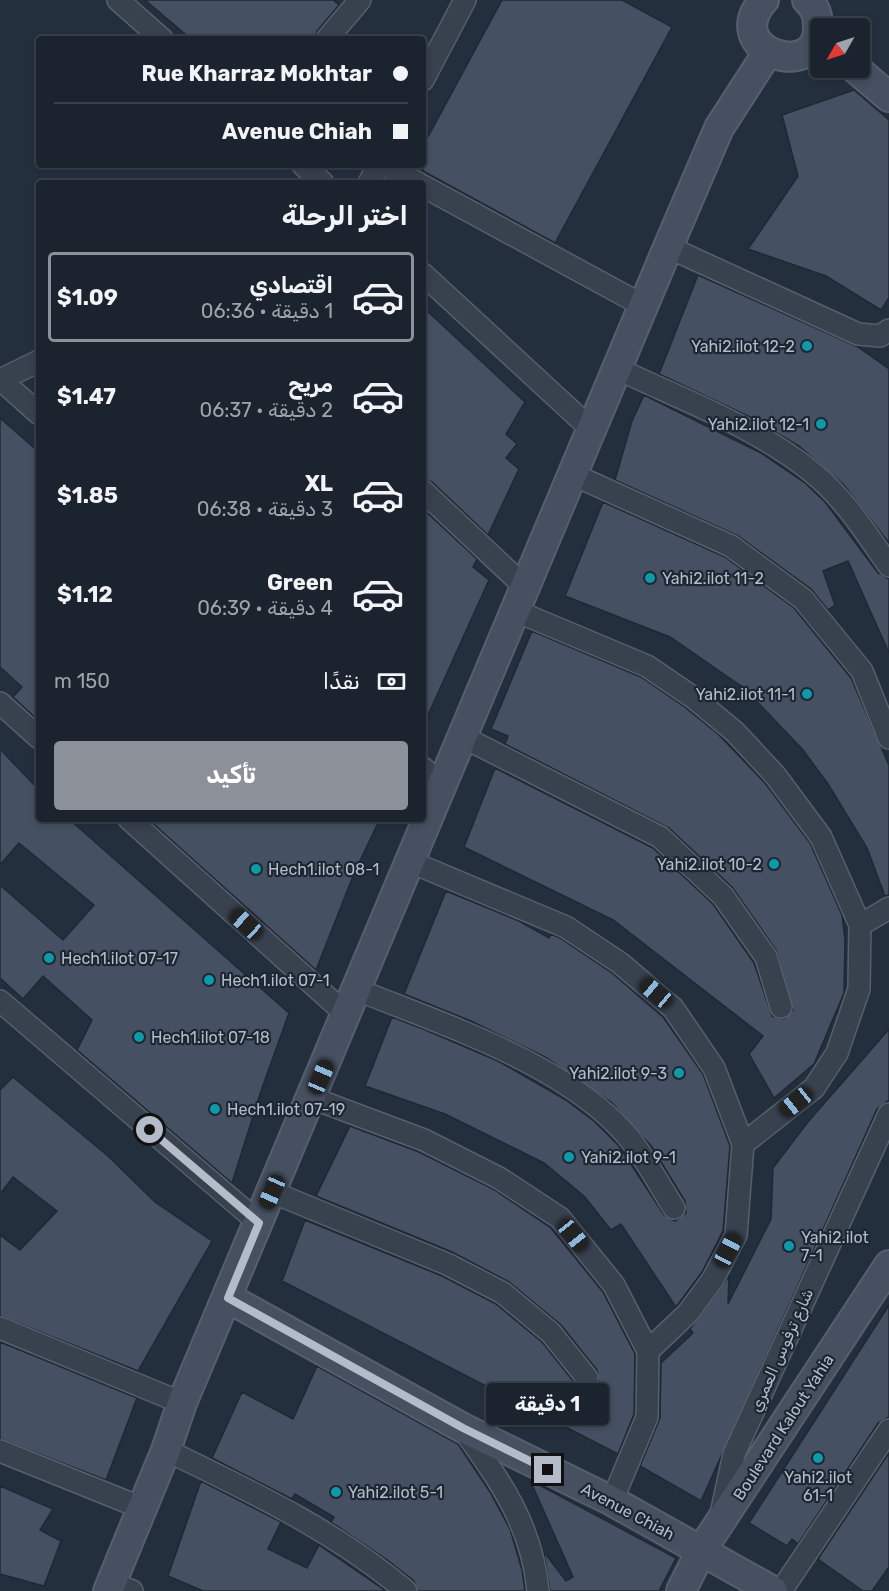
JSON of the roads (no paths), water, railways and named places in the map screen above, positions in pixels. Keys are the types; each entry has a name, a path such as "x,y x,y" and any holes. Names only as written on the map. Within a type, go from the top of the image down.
{"main road":[{"path":"807,0 818,18"},
{"path":"754,2 755,37 768,52 787,58 797,56 810,46"},
{"path":"426,804 433,777 463,737 719,128 768,52"},
{"path":"867,78 889,97"},
{"path":"117,1588 142,1508 182,1403 411,862 421,822"},
{"name":"Boulevard Kalout Yahia","path":"681,1591 701,1551 889,1264"},
{"name":"Avenue Chiah","path":"228,1298 463,1428 612,1502 773,1591"}],"street":[{"path":"118,0 159,36"},
{"path":"330,36 360,0"},
{"path":"426,74 465,0"},
{"path":"306,168 320,180"},
{"path":"390,168 412,180"},
{"path":"426,188 644,306"},
{"path":"668,247 858,334 880,336 889,330"},
{"path":"426,277 592,430"},
{"path":"36,362 0,379 36,411"},
{"path":"618,369 760,437 814,474 861,525 889,566"},
{"path":"574,475 731,546 803,599 862,671 889,738"},
{"path":"426,494 521,599 647,666 694,698 735,732 775,775 821,837 860,925 859,989 837,1053 814,1088 743,1144"},
{"path":"0,703 36,735"},
{"path":"463,737 660,837 723,896 766,957 781,1007"},
{"path":"133,822 352,1002 492,1046 582,1095 629,1138 674,1208"},
{"path":"411,862 566,927 620,963 673,1008 714,1068 743,1144 736,1235 713,1279 688,1313 648,1351"},
{"path":"860,925 889,908"},
{"path":"2,1007 259,1223"},
{"path":"312,1098 424,1140 499,1178 560,1218 614,1285 648,1351 647,1417 612,1502"},
{"name":"شارع ترفوس العمري","path":"719,1525 734,1454 889,1114"},
{"path":"272,1192 447,1264 503,1293 551,1333 587,1378"},
{"path":"0,1328 182,1403"},
{"path":"463,1428 507,1491 536,1562 538,1591"},
{"path":"781,1591 889,1430"},
{"path":"166,1450 324,1532 378,1567 406,1591"},
{"path":"0,1451 142,1508"}],"place":[{"name":"Yahi2.ilot 12-2","path":"807,346"},
{"name":"Yahi2.ilot 12-1","path":"821,424"},
{"name":"Yahi2.ilot 11-2","path":"650,578"},
{"name":"Yahi2.ilot 11-1","path":"807,694"},
{"name":"Yahi2.ilot 10-2","path":"774,864"},
{"name":"Hech1.ilot 08-1","path":"256,869"},
{"name":"Hech1.ilot 07-17","path":"49,958"},
{"name":"Hech1.ilot 07-1","path":"209,980"},
{"name":"Hech1.ilot 07-18","path":"139,1037"},
{"name":"Yahi2.ilot 9-3","path":"679,1073"},
{"name":"Hech1.ilot 07-19","path":"215,1109"},
{"name":"Yahi2.ilot 9-1","path":"569,1157"},
{"name":"Yahi2.ilot 7-1","path":"789,1246"},
{"name":"Yahi2.ilot 61-1","path":"818,1458"},
{"name":"Yahi2.ilot 5-1","path":"336,1492"}]}
